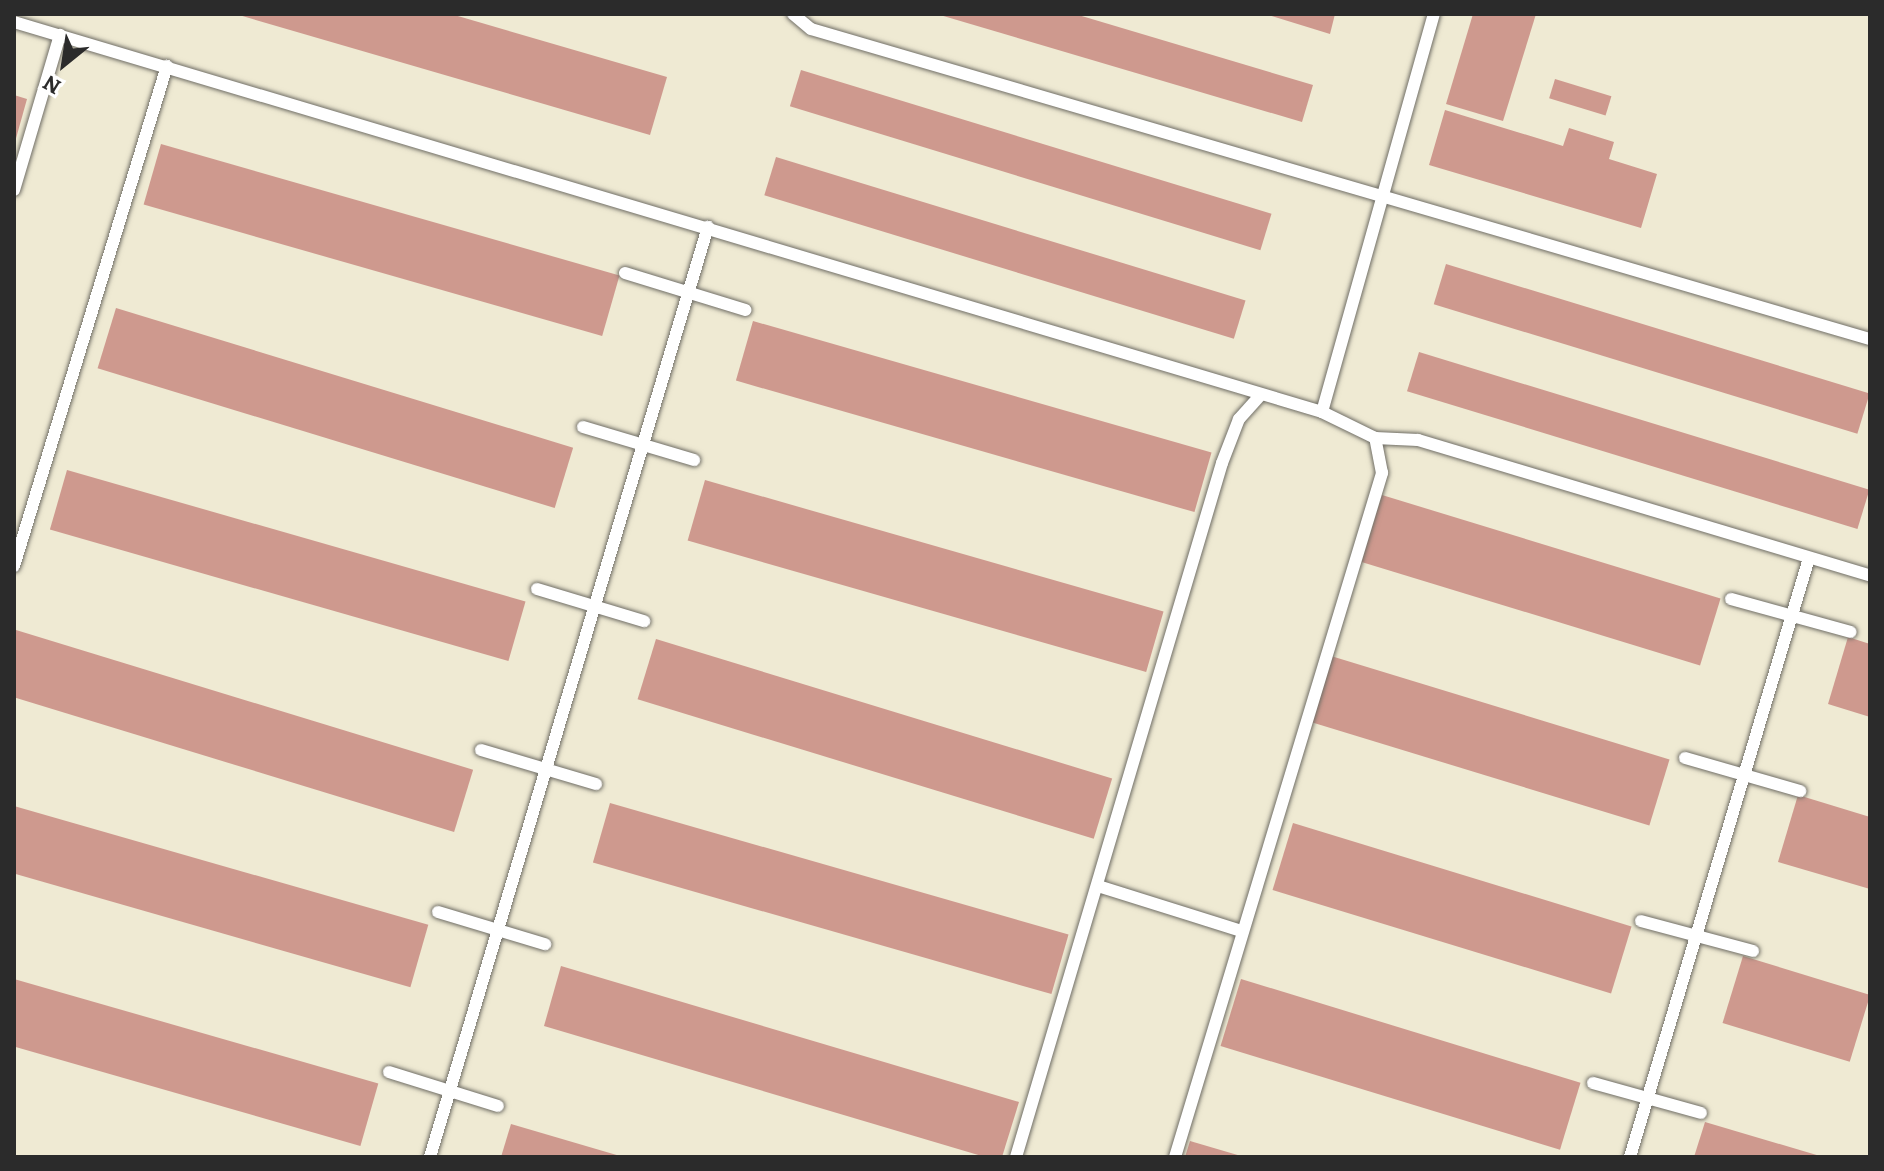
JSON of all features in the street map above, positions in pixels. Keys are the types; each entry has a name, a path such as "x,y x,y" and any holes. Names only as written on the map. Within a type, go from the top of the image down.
{"lane":[{"path":"793,14 811,29 1387,195 1870,339"},
{"path":"1322,412 1387,195 1434,14"},
{"path":"14,22 708,227 1259,397 1322,412 1375,438 1418,440 1870,576"},
{"path":"14,190 60,35"},
{"path":"14,566 18,537 167,66"},
{"path":"430,1157 708,227"},
{"path":"625,273 745,310"},
{"path":"1016,1157 1222,463 1239,419 1259,397"},
{"path":"583,427 694,460"},
{"path":"1175,1157 1382,473 1375,438"},
{"path":"1630,1157 1809,558"},
{"path":"537,589 644,621"},
{"path":"1731,599 1851,632"},
{"path":"481,750 596,784"},
{"path":"1685,758 1800,791"},
{"path":"1098,886 1242,931"},
{"path":"438,912 545,944"},
{"path":"1641,921 1753,951"},
{"path":"389,1072 498,1106"},
{"path":"1593,1083 1701,1113"}],"building":[{"path":"451,14 667,77 650,135 239,15"},
{"path":"1075,14 1313,85 1302,122 940,15"},
{"path":"1265,14 1335,14 1330,34"},
{"path":"1473,14 1536,14 1503,121 1446,104"},
{"path":"801,70 1272,214 1260,250 790,106"},
{"path":"1555,79 1611,96 1606,115 1549,98"},
{"path":"14,95 27,99 15,142 14,142"},
{"path":"1445,110 1563,146 1569,128 1614,142 1609,159 1657,174 1641,228 1429,165"},
{"path":"161,144 620,275 602,336 144,205"},
{"path":"776,157 1246,301 1234,339 764,195"},
{"path":"1446,264 1870,394 1857,434 1434,304"},
{"path":"116,308 573,448 555,508 98,368"},
{"path":"753,321 1212,452 1194,512 736,381"},
{"path":"1419,352 1869,490 1857,529 1407,391"},
{"path":"67,470 526,601 508,661 50,530"},
{"path":"705,480 1164,611 1146,672 688,541"},
{"path":"1382,495 1721,598 1700,665 1362,562"},
{"path":"16,630 473,770 454,832 14,697"},
{"path":"1848,637 1870,644 1870,717 1828,704"},
{"path":"656,639 1112,778 1094,839 638,699"},
{"path":"1331,656 1670,759 1649,825 1311,722"},
{"path":"1798,795 1870,817 1870,889 1778,862"},
{"path":"610,803 1069,934 1051,994 593,863"},
{"path":"14,806 428,925 410,987 14,874"},
{"path":"1293,823 1632,926 1611,993 1273,890"},
{"path":"1743,956 1870,995 1850,1062 1723,1023"},
{"path":"561,966 1019,1102 1002,1157 985,1157 544,1026"},
{"path":"14,979 378,1083 360,1146 14,1047"},
{"path":"1241,979 1580,1083 1560,1150 1221,1046"},
{"path":"1705,1122 1820,1156 1820,1157 1694,1157"},
{"path":"511,1124 620,1156 620,1157 501,1157"},
{"path":"1190,1141 1241,1156 1241,1157 1185,1157"}]}
